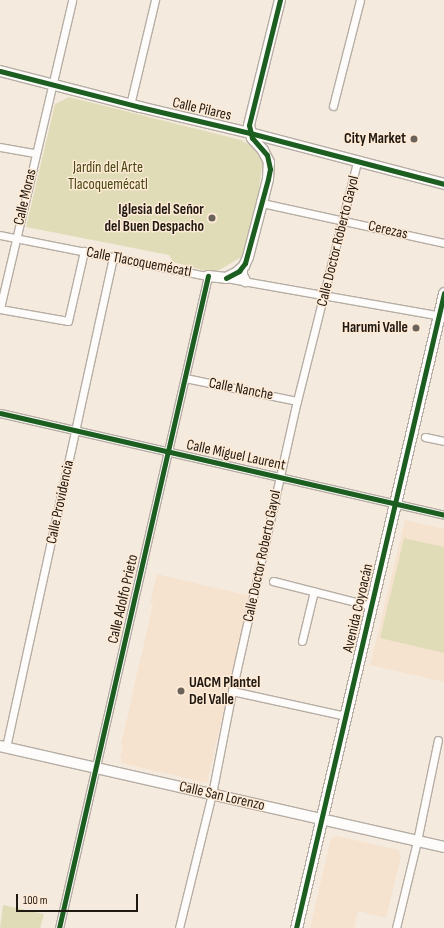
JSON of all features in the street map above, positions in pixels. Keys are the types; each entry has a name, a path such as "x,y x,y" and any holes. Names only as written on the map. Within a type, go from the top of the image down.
{"main road":[{"name":"Avenida Coyoacán","path":"296,928 394,503 441,316 444,293"}],"street":[{"name":"Calle Moras","path":"0,308 35,153 72,0"},
{"path":"130,105 155,0"},
{"path":"245,281 242,275 242,268 248,257 262,203 268,179 269,162 267,155 252,138 250,132 250,117 280,0"},
{"path":"333,106 360,0"},
{"name":"Calle Pilares","path":"0,72 130,105 250,132 357,162 444,184"},
{"path":"0,147 35,153"},
{"name":"Calle Doctor Roberto Gayol","path":"178,928 212,794 232,691 254,597 279,476 357,162"},
{"name":"Cerezas","path":"262,203 444,242"},
{"name":"Calle Tlacoquemécatl","path":"0,235 208,276 245,281 441,316"},
{"path":"0,308 68,321 84,251"},
{"name":"Calle Providencia","path":"3,746 114,257"},
{"path":"226,278 242,268"},
{"name":"Calle Adolfo Prieto","path":"59,928 97,768 208,276"},
{"name":"Calle Nanche","path":"185,378 297,401"},
{"name":"Calle Miguel Laurent","path":"0,413 444,515"},
{"path":"425,437 444,441"},
{"path":"274,581 371,606"},
{"path":"302,641 314,591"},
{"path":"232,691 346,716"},
{"path":"396,928 417,841 438,740"},
{"name":"Calle San Lorenzo","path":"3,746 444,847"}],"shaded area":[{"path":"405,520 444,529 444,682 370,665"},
{"name":"UACM Plantel Del Valle","path":"157,574 250,596 207,783 121,763 122,759 120,758 123,745 121,744 153,604 150,603"},
{"path":"337,836 398,850 401,856 386,918 358,911 354,928 310,928 331,838"}],"green space":[{"name":"Jardín del Arte Tlacoquemécatl","path":"69,97 241,140 264,153 258,195 243,256 214,273 173,262 169,255 26,227 55,104"},
{"path":"404,538 444,547 444,653 380,638"},
{"path":"3,905 44,914 40,928 0,928"}],"cycle path":[{"path":"226,278 239,271 245,263 270,169 267,155 252,138 249,125 280,0"},
{"path":"0,71 140,107 250,133 444,184"},
{"path":"59,928 208,276"},
{"path":"296,928 444,293"},
{"path":"0,413 444,515"}],"place":[{"name":"City Market","path":"414,139"},
{"name":"Iglesia del Señor del Buen Despacho","path":"212,218"},
{"name":"Harumi Valle","path":"416,328"},
{"name":"UACM Plantel Del Valle","path":"181,691"}]}
